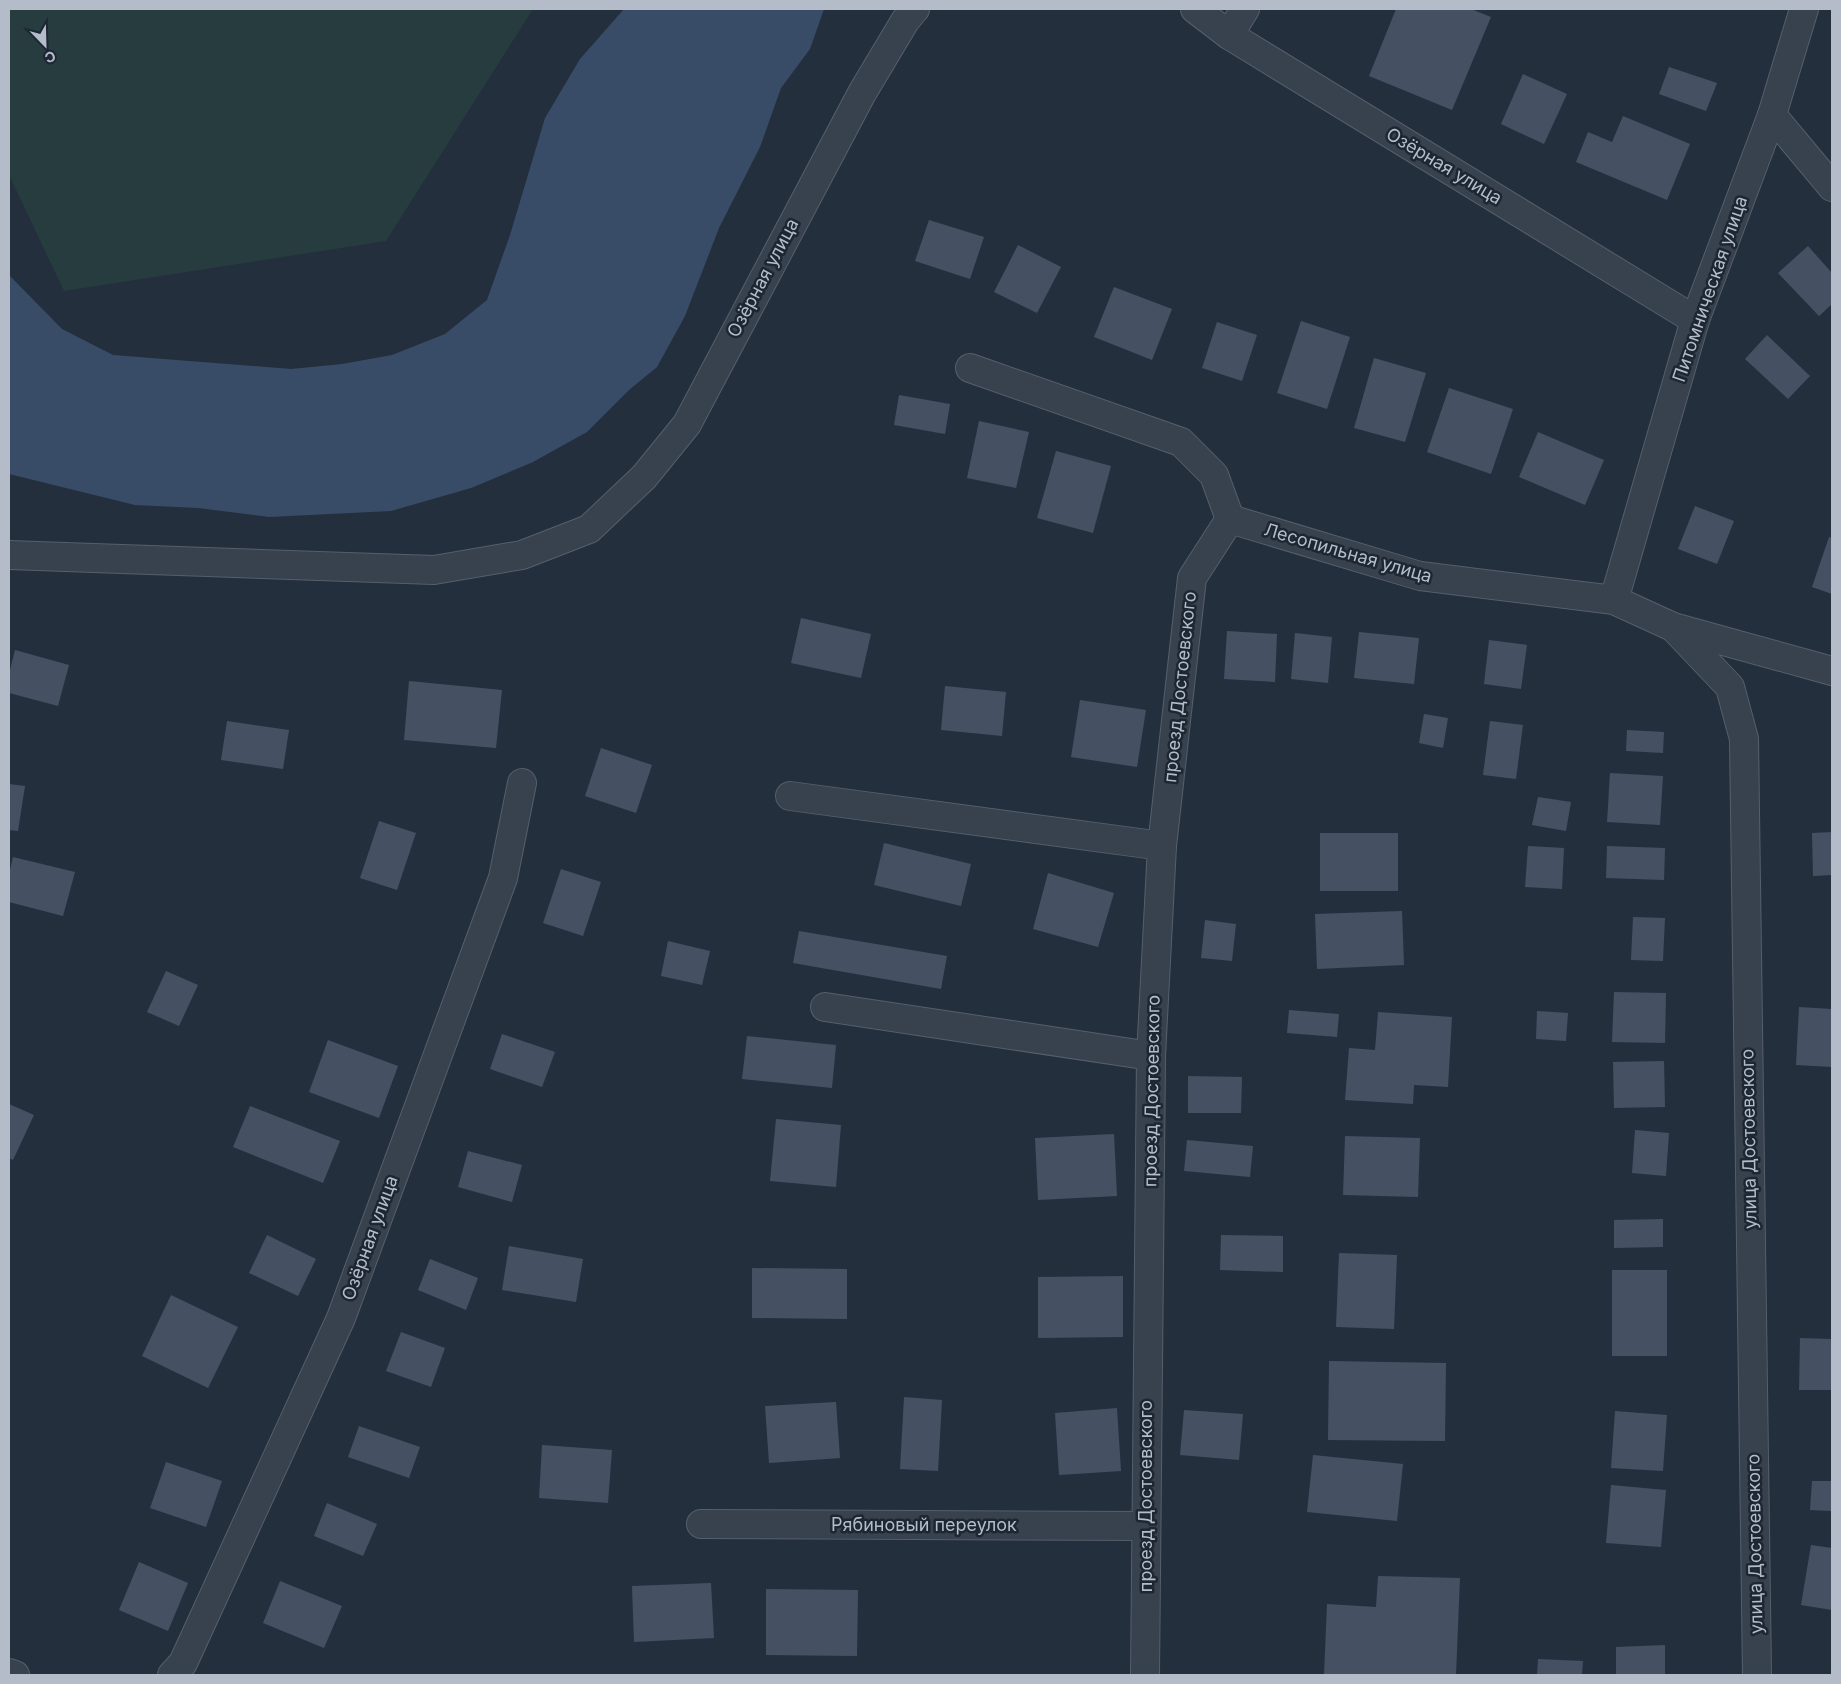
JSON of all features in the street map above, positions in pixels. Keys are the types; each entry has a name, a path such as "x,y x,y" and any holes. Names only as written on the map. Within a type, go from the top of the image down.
{"street":[{"name":"Озёрная улица","path":"9,555 434,570 522,556 588,529 644,477 687,424 862,93 905,21 915,9"},
{"name":"Озёрная улица","path":"1195,9 1229,35 1695,320"},
{"path":"1229,35 1245,9"},
{"name":"Питомническая улица","path":"1614,600 1695,320 1772,115 1804,9"},
{"path":"1772,115 1832,187"},
{"path":"970,368 1181,442 1214,475 1230,519"},
{"name":"Лесопильная улица","path":"1230,519 1420,576 1614,600 1673,627 1832,671"},
{"name":"проезд Достоевского","path":"1145,1675 1151,1056 1162,846 1192,578 1230,519"},
{"name":"улица Достоевского","path":"1673,627 1730,687 1744,739 1757,1675"},
{"name":"Озёрная улица","path":"172,1675 183,1663 230,1564 341,1318 503,878 522,783"},
{"path":"790,796 1162,846"},
{"path":"825,1007 1151,1056"},
{"name":"Рябиновый переулок","path":"701,1524 1146,1526"},
{"path":"9,1673 16,1675"}],"green space":[{"path":"9,9 533,9 386,241 64,291 9,175"}],"water":[{"path":"624,9 824,9 810,49 781,88 760,147 719,228 685,316 657,367 629,390 587,432 533,462 471,488 391,511 269,517 198,508 135,505 9,474 9,275 62,329 113,355 291,369 342,364 392,355 445,334 487,300 510,235 545,118 580,59"}],"building":[{"path":"1396,9 1471,9 1491,17 1452,110 1369,76"},
{"path":"1669,67 1717,83 1706,111 1659,94"},
{"path":"1523,74 1567,94 1544,144 1501,124"},
{"path":"1623,116 1690,144 1667,200 1576,162 1588,132 1612,142"},
{"path":"929,220 984,237 970,279 915,261"},
{"path":"1018,245 1061,267 1037,313 994,292"},
{"path":"1808,246 1832,273 1832,304 1819,316 1778,273"},
{"path":"1114,287 1172,309 1152,360 1094,337"},
{"path":"1301,321 1350,337 1327,409 1277,393"},
{"path":"1217,322 1257,335 1242,381 1202,368"},
{"path":"1767,335 1810,376 1788,399 1745,359"},
{"path":"1374,358 1426,373 1405,442 1354,428"},
{"path":"1449,388 1513,409 1491,474 1427,452"},
{"path":"899,395 950,404 945,434 894,425"},
{"path":"979,421 1029,432 1016,488 967,478"},
{"path":"1538,432 1604,460 1585,505 1519,477"},
{"path":"1056,451 1111,466 1093,533 1037,518"},
{"path":"1695,506 1734,521 1717,564 1678,549"},
{"path":"1829,537 1832,538 1832,594 1812,587"},
{"path":"801,618 871,634 861,678 791,663"},
{"path":"1227,631 1277,634 1275,682 1224,679"},
{"path":"1359,632 1419,638 1414,684 1354,678"},
{"path":"1295,633 1332,637 1328,683 1291,679"},
{"path":"1489,640 1527,645 1521,689 1484,684"},
{"path":"15,650 69,665 58,706 9,693 9,674"},
{"path":"409,681 502,690 496,748 404,740"},
{"path":"945,686 1006,692 1002,736 941,730"},
{"path":"1080,700 1146,710 1137,767 1071,757"},
{"path":"1424,714 1448,718 1443,748 1419,743"},
{"path":"227,721 289,730 283,769 221,760"},
{"path":"1490,721 1523,725 1516,779 1483,775"},
{"path":"1627,730 1664,732 1663,753 1626,751"},
{"path":"601,748 652,765 636,813 585,796"},
{"path":"1610,773 1663,776 1660,825 1607,822"},
{"path":"9,784 25,786 18,831 9,830"},
{"path":"1538,797 1571,802 1566,831 1532,825"},
{"path":"379,821 416,833 397,890 360,878"},
{"path":"1832,832 1832,875 1813,876 1812,833"},
{"path":"1320,833 1398,833 1398,891 1320,891"},
{"path":"884,843 971,864 961,906 874,885"},
{"path":"1528,846 1564,848 1562,889 1525,887"},
{"path":"1607,846 1665,848 1664,880 1606,878"},
{"path":"13,857 75,872 63,916 9,902 9,874"},
{"path":"561,869 601,882 583,936 543,923"},
{"path":"1048,873 1114,893 1098,947 1033,929"},
{"path":"1402,911 1404,965 1317,969 1315,914"},
{"path":"1633,917 1665,918 1663,961 1631,960"},
{"path":"1205,920 1236,924 1232,961 1201,958"},
{"path":"799,931 947,956 941,989 793,963"},
{"path":"668,941 710,951 702,985 661,976"},
{"path":"166,971 198,985 179,1026 147,1012"},
{"path":"1614,992 1666,993 1665,1043 1612,1042"},
{"path":"1799,1007 1832,1009 1832,1067 1796,1065"},
{"path":"1289,1010 1339,1014 1337,1037 1287,1033"},
{"path":"1537,1011 1568,1013 1566,1041 1536,1039"},
{"path":"1378,1012 1452,1017 1448,1087 1414,1085 1413,1104 1345,1100 1349,1048 1375,1050"},
{"path":"502,1034 555,1052 542,1087 490,1069"},
{"path":"747,1036 836,1045 832,1088 742,1079"},
{"path":"328,1040 398,1066 379,1118 309,1092"},
{"path":"1664,1061 1665,1107 1614,1108 1613,1062"},
{"path":"1188,1076 1242,1077 1241,1113 1188,1113"},
{"path":"9,1104 34,1115 13,1160 9,1158"},
{"path":"250,1106 340,1141 323,1183 233,1147"},
{"path":"776,1119 841,1125 836,1187 770,1181"},
{"path":"1635,1130 1669,1133 1666,1176 1632,1173"},
{"path":"1114,1134 1117,1196 1038,1200 1035,1138"},
{"path":"1345,1136 1420,1138 1418,1197 1343,1195"},
{"path":"1187,1140 1253,1146 1250,1177 1184,1171"},
{"path":"468,1151 522,1165 512,1202 458,1187"},
{"path":"1663,1219 1663,1247 1614,1248 1614,1220"},
{"path":"267,1235 316,1259 298,1296 249,1273"},
{"path":"1221,1235 1283,1236 1283,1272 1220,1270"},
{"path":"509,1246 583,1259 576,1302 502,1290"},
{"path":"1339,1253 1397,1255 1394,1329 1336,1327"},
{"path":"430,1259 478,1278 466,1310 418,1290"},
{"path":"752,1268 847,1269 847,1319 752,1318"},
{"path":"1612,1270 1667,1270 1667,1356 1612,1356"},
{"path":"1123,1276 1123,1337 1038,1338 1038,1277"},
{"path":"171,1295 238,1327 208,1388 142,1356"},
{"path":"401,1332 445,1348 431,1387 386,1371"},
{"path":"1800,1338 1832,1339 1832,1390 1799,1390"},
{"path":"1329,1361 1446,1363 1445,1441 1328,1440"},
{"path":"904,1397 942,1400 938,1471 900,1469"},
{"path":"836,1402 840,1458 769,1463 765,1406"},
{"path":"1117,1408 1121,1471 1059,1475 1055,1413"},
{"path":"1184,1410 1243,1414 1239,1460 1180,1455"},
{"path":"1615,1411 1667,1415 1663,1471 1611,1468"},
{"path":"359,1426 420,1447 409,1478 348,1457"},
{"path":"542,1445 612,1450 608,1503 539,1498"},
{"path":"1313,1455 1403,1464 1397,1521 1307,1512"},
{"path":"166,1462 222,1481 206,1527 150,1508"},
{"path":"1812,1481 1832,1481 1832,1511 1810,1510"},
{"path":"1611,1485 1666,1490 1661,1547 1606,1543"},
{"path":"327,1503 377,1524 363,1556 314,1536"},
{"path":"1811,1545 1832,1548 1832,1610 1801,1605"},
{"path":"139,1562 188,1583 168,1631 119,1610"},
{"path":"1378,1576 1460,1578 1456,1675 1324,1675 1327,1604 1376,1607"},
{"path":"280,1581 342,1606 324,1648 263,1623"},
{"path":"711,1583 714,1638 634,1642 632,1586"},
{"path":"766,1589 858,1590 857,1656 766,1655"},
{"path":"1665,1645 1665,1675 1616,1675 1616,1647"},
{"path":"1538,1659 1583,1661 1582,1675 1537,1675"}]}
